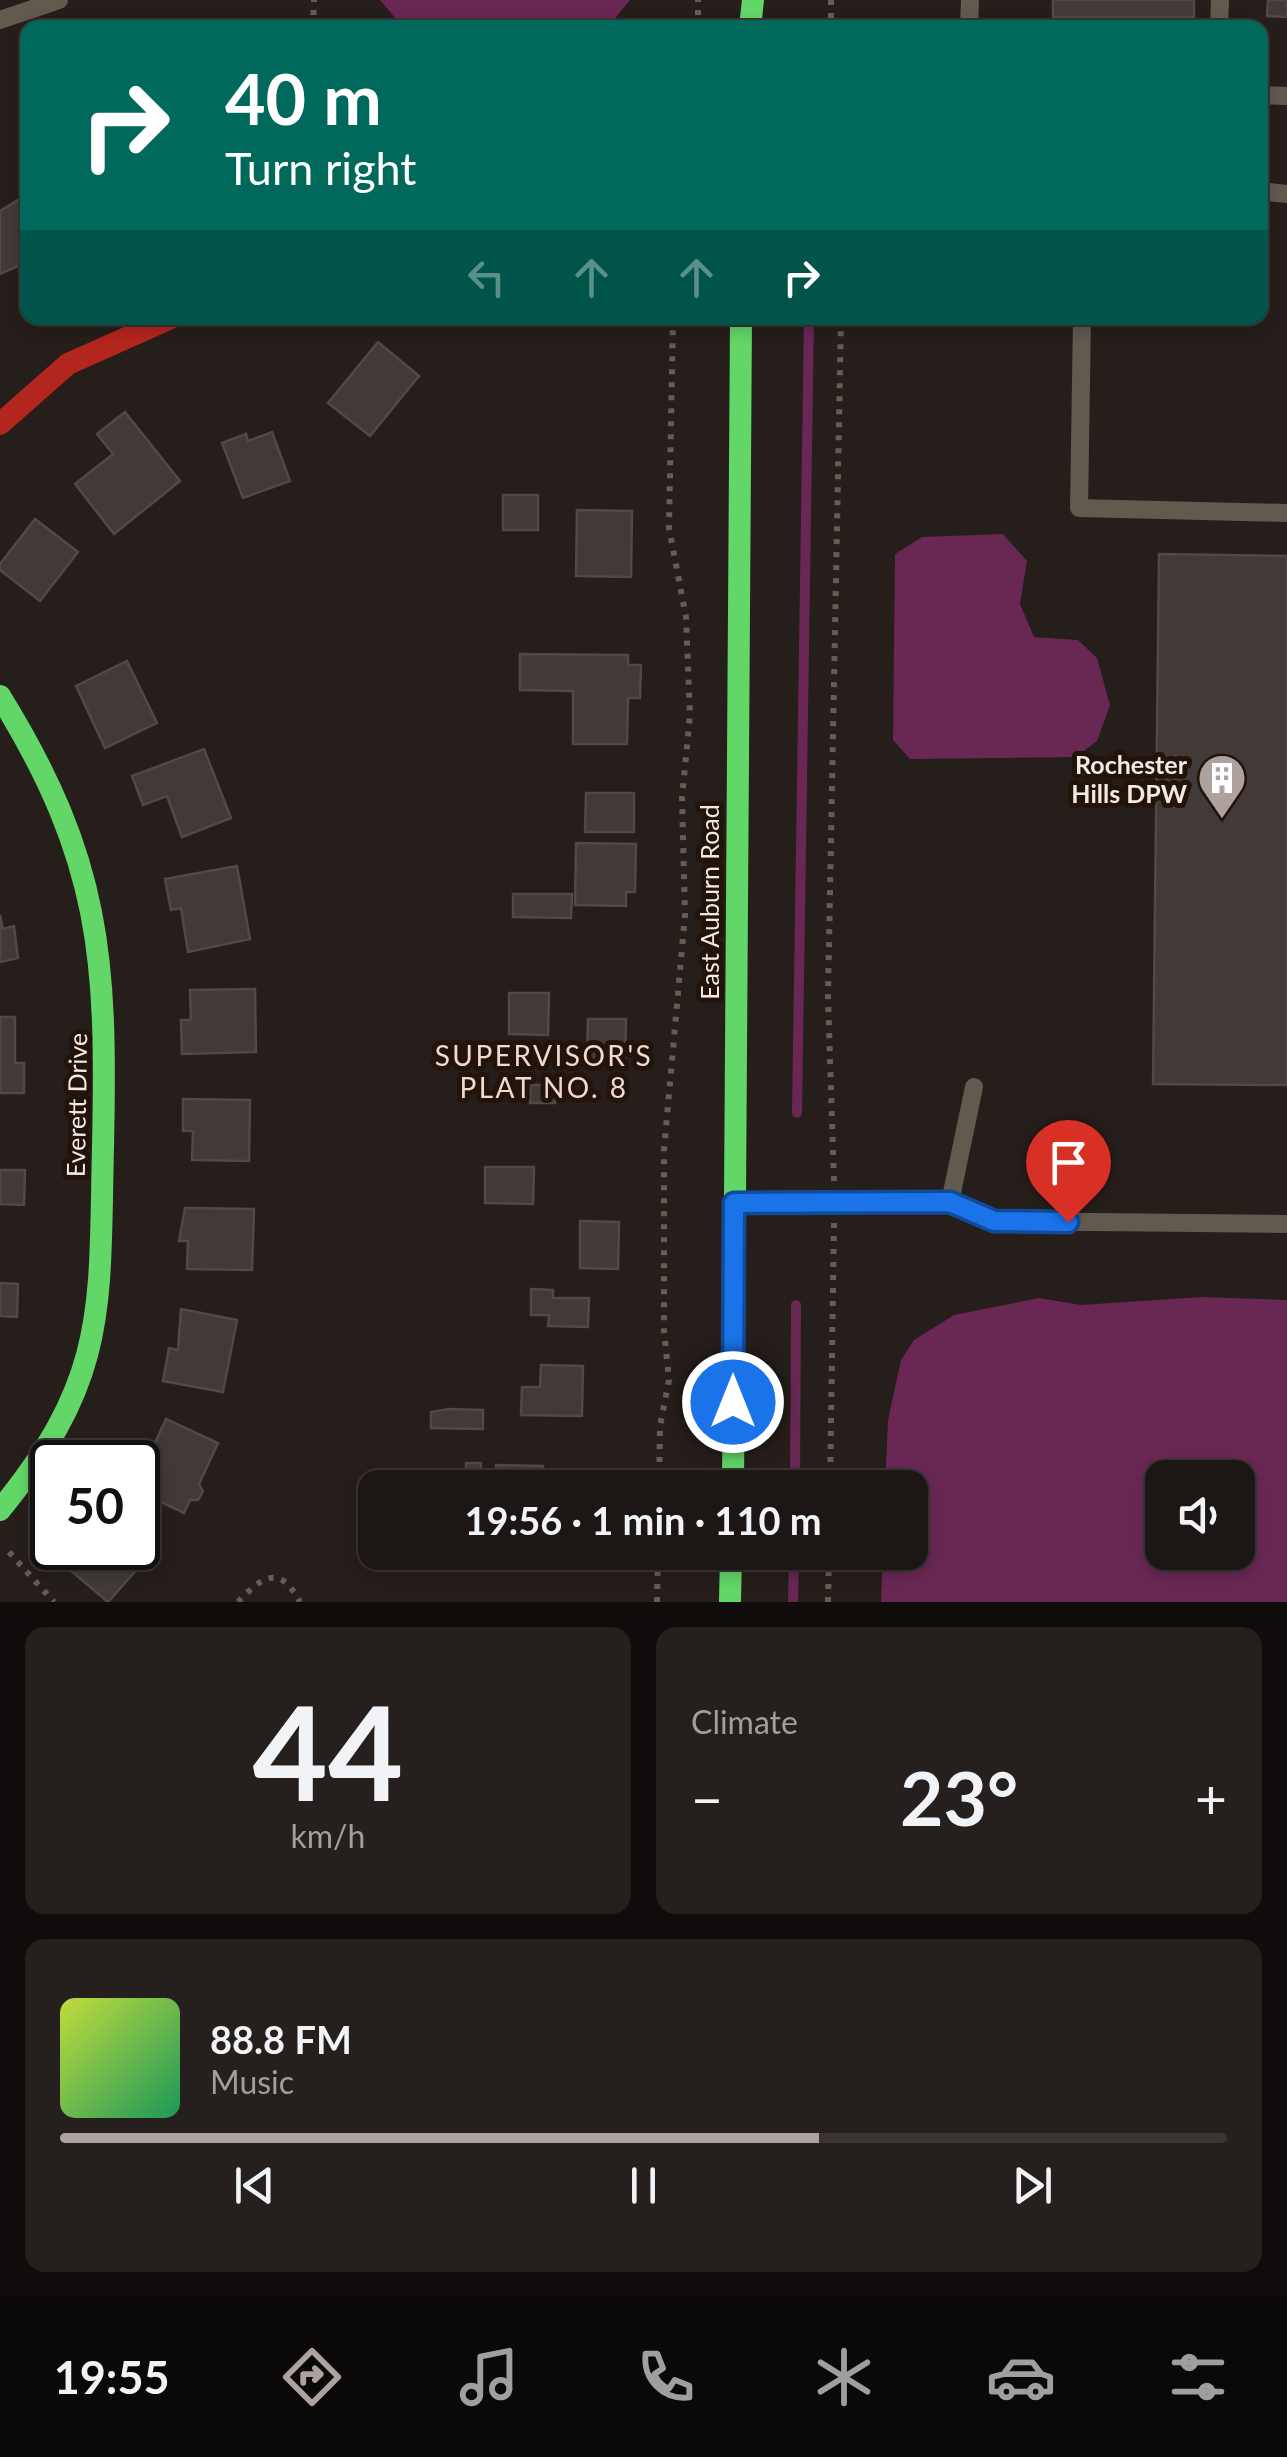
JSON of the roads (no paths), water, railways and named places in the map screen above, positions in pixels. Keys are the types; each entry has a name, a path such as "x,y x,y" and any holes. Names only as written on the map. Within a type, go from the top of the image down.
{"main road":[{"path":"0,424 68,364 155,325"},
{"name":"East Auburn Road","path":"732,1470 740,325"},
{"name":"Everett Drive","path":"0,696 22,730 66,817 90,900 105,1008 102,1246 91,1349 56,1434 0,1510"},
{"path":"730,1602 731,1570"}],"lane":[{"path":"0,20 59,0"},
{"path":"1082,325 1080,508 1287,513"},
{"path":"950,1202 974,1087"},
{"path":"734,1203 950,1202 994,1221 1287,1224"}],"waterway":[{"path":"797,1113 809,325"},
{"path":"795,1470 796,1305"},
{"path":"793,1602 794,1570"}],"place":[{"name":"Rochester Hills DPW","path":"1222,820"}],"district":[{"name":"SUPERVISOR'S PLAT NO. 8","path":"544,1071"}]}
